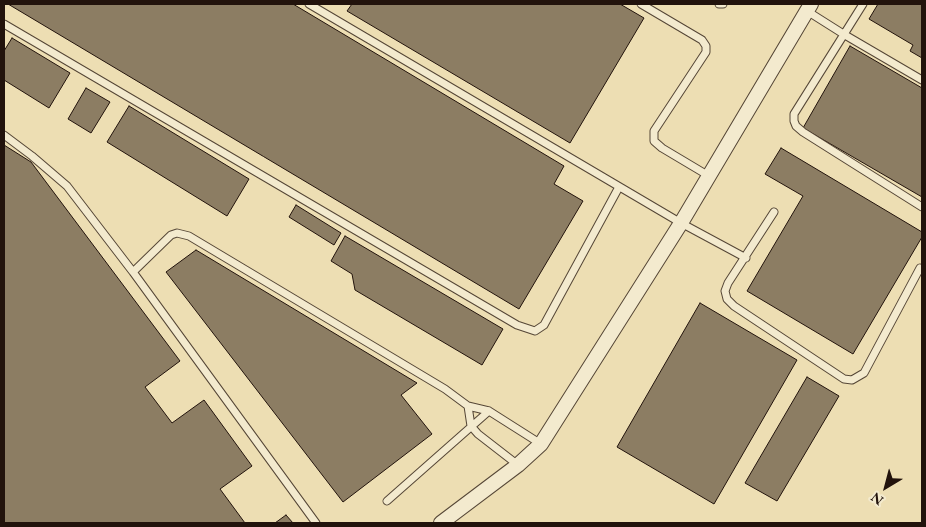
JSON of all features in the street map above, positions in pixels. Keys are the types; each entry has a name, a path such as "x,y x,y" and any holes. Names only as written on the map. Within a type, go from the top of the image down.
{"street":[{"path":"441,523 518,465 541,444 680,224 808,7"}],"lane":[{"path":"309,4 680,224 746,258"},
{"path":"641,4 702,40 706,46 706,52 654,131 654,140 662,148 709,176"},
{"path":"863,4 794,114 794,123 803,132 922,206"},
{"path":"808,7 844,35 922,80"},
{"path":"4,24 517,325 535,331 544,325 619,187"},
{"path":"4,135 67,186 133,272 316,523"},
{"path":"774,212 746,258 728,283 725,291 729,302 840,378 855,379 864,373 920,268"},
{"path":"133,272 171,235 177,233 189,236 445,389 468,406 488,411 541,444"},
{"path":"468,406 471,426 478,434 518,465"},
{"path":"387,501 488,411"}],"building":[{"path":"8,4 293,4 564,166 554,184 583,201 519,309"},
{"path":"352,4 620,4 644,18 570,143 347,11"},
{"path":"878,4 922,4 922,58 910,51 913,45 869,19"},
{"path":"12,38 70,73 49,108 4,80 4,51"},
{"path":"850,46 922,88 922,197 803,128"},
{"path":"86,88 110,102 91,133 68,119"},
{"path":"129,106 249,179 227,216 107,142"},
{"path":"4,145 31,162 180,361 145,387 172,423 204,400 252,466 220,489 245,523 4,523"},
{"path":"781,148 922,232 922,237 853,354 747,291 803,196 765,174"},
{"path":"296,205 341,233 334,245 289,217"},
{"path":"345,236 503,329 482,365 355,290 352,274 331,261"},
{"path":"196,250 417,383 401,395 432,434 343,502 166,272"},
{"path":"700,303 797,360 714,504 617,447"},
{"path":"807,377 839,396 777,501 745,483"},
{"path":"286,515 293,523 275,523"}]}
